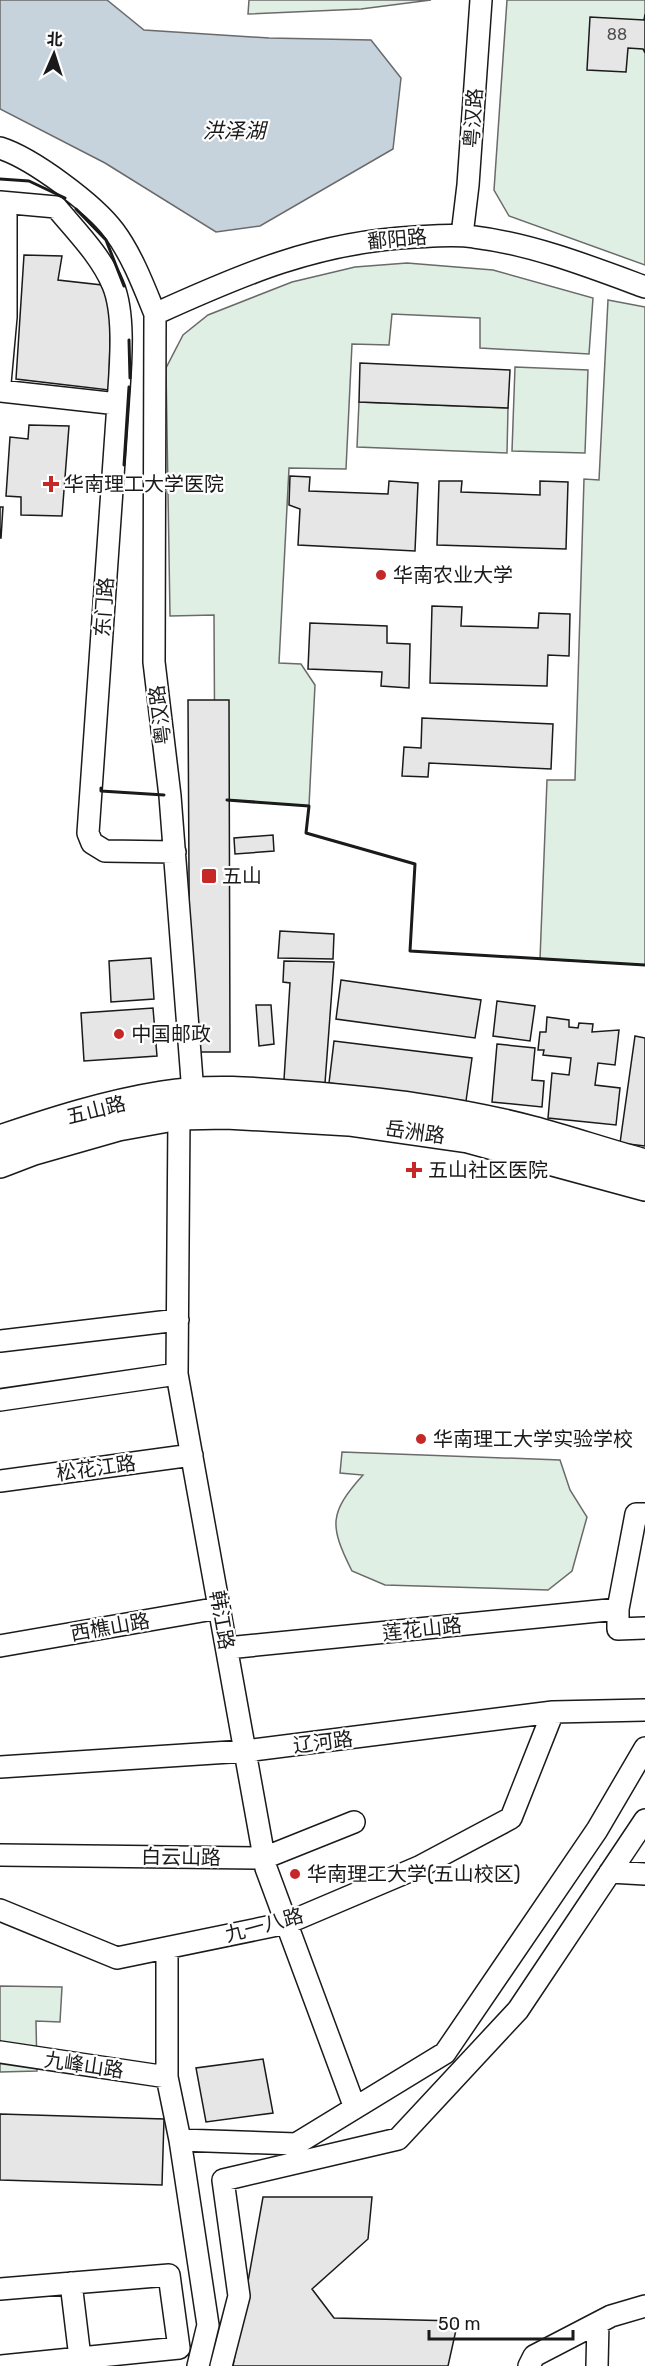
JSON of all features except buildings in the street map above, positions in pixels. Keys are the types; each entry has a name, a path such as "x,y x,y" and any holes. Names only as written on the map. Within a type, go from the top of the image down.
{"main road":[{"name":"岳洲路","path":"189,1107 225,1090 323,1096 446,1112 532,1130 645,1163"},
{"name":"五山路","path":"0,1139 96,1109 163,1095 189,1107"},
{"name":"五山路","path":"0,1164 83,1136 189,1107"},
{"name":"岳洲路","path":"189,1107 307,1118 468,1139 645,1187"}],"street":[{"name":"粤汉路","path":"462,236 468,184 481,0"},
{"path":"0,148 74,192 114,231 143,284 155,314"},
{"name":"东门路","path":"0,202 56,207 95,255 113,284 118,301 120,374 88,833 92,843 105,851 175,852"},
{"path":"0,211 6,215 6,317 0,383"},
{"name":"鄱阳路","path":"155,314 231,280 314,251 376,239 462,236 530,249 645,287"},
{"name":"粤汉路","path":"155,314 154,662 175,852 189,1107"},
{"path":"0,391 118,404"},
{"name":"韩江路","path":"189,1107 177,1374 264,1858 355,2108"},
{"path":"0,1341 178,1320"},
{"path":"0,1400 177,1374"},
{"name":"松花江路","path":"0,1481 192,1455"},
{"path":"645,1514 636,1514 636,1557 618,1609 618,1629 645,1628"},
{"name":"西樵山路","path":"0,1646 219,1608"},
{"name":"莲花山路","path":"227,1648 618,1609"},
{"name":"辽河路","path":"0,1767 245,1751 553,1712 645,1710"},
{"name":"九一八路","path":"0,1910 117,1958 287,1923 419,1867 512,1818 553,1712"},
{"path":"180,2140 296,2144 445,2053 597,1830 645,1748"},
{"path":"221,2366 239,2296 224,2180 398,2139 518,2010 645,1820"},
{"name":"白云山路","path":"0,1855 264,1858 354,1822"},
{"path":"610,1872 645,1874"},
{"path":"167,1948 167,2077 180,2140 208,2325 198,2366"},
{"name":"九峰山路","path":"0,2052 167,2077"},
{"path":"0,2289 169,2275 178,2348 81,2362 2,2366"},
{"path":"71,2283 81,2362"},
{"path":"529,2366 534,2356 598,2323 645,2306"},
{"path":"597,2366 598,2323"}],"green space":[{"path":"249,0 431,0 361,9 248,14"},
{"path":"507,0 645,0 645,265 509,216 494,190"},
{"path":"407,263 493,270 593,298 589,354 480,348 480,318 392,314 389,345 352,344 346,469 289,468 279,663 301,664 315,685 309,806 215,799 214,615 170,616 166,368 183,335 208,315 292,282 355,267"},
{"path":"608,300 645,307 645,965 540,959 547,780 575,780 584,479 599,480"},
{"path":"515,367 588,370 585,453 512,451"},
{"path":"359,402 508,408 507,453 357,447"},
{"path":"342,1452 560,1460 570,1490 587,1517 572,1571 548,1590 385,1585 352,1571 339,1542 336,1520 344,1500 363,1475 340,1473"},
{"path":"0,1986 62,1987 60,2022 36,2021 37,2071 0,2072"}],"water":[{"name":"洪泽湖","path":"0,0 107,0 144,30 269,38 371,40 401,78 393,149 260,226 216,232 105,163 0,109"}],"wall":[{"path":"0,179 29,181 65,198"},
{"path":"76,209 106,240 124,286"},
{"path":"129,340 130,378"},
{"path":"124,465 129,387"},
{"path":"101,788 101,791 164,795"},
{"path":"227,800 309,806 306,833 415,864 410,951 645,965"}],"place":[{"name":"华南理工大学医院","path":"51,484"},
{"name":"华南农业大学","path":"381,575"},
{"name":"五山","path":"209,876"},
{"name":"中国邮政","path":"119,1034"},
{"name":"五山社区医院","path":"414,1170"},
{"name":"华南理工大学实验学校","path":"421,1439"},
{"name":"华南理工大学(五山校区)","path":"295,1874"}]}
